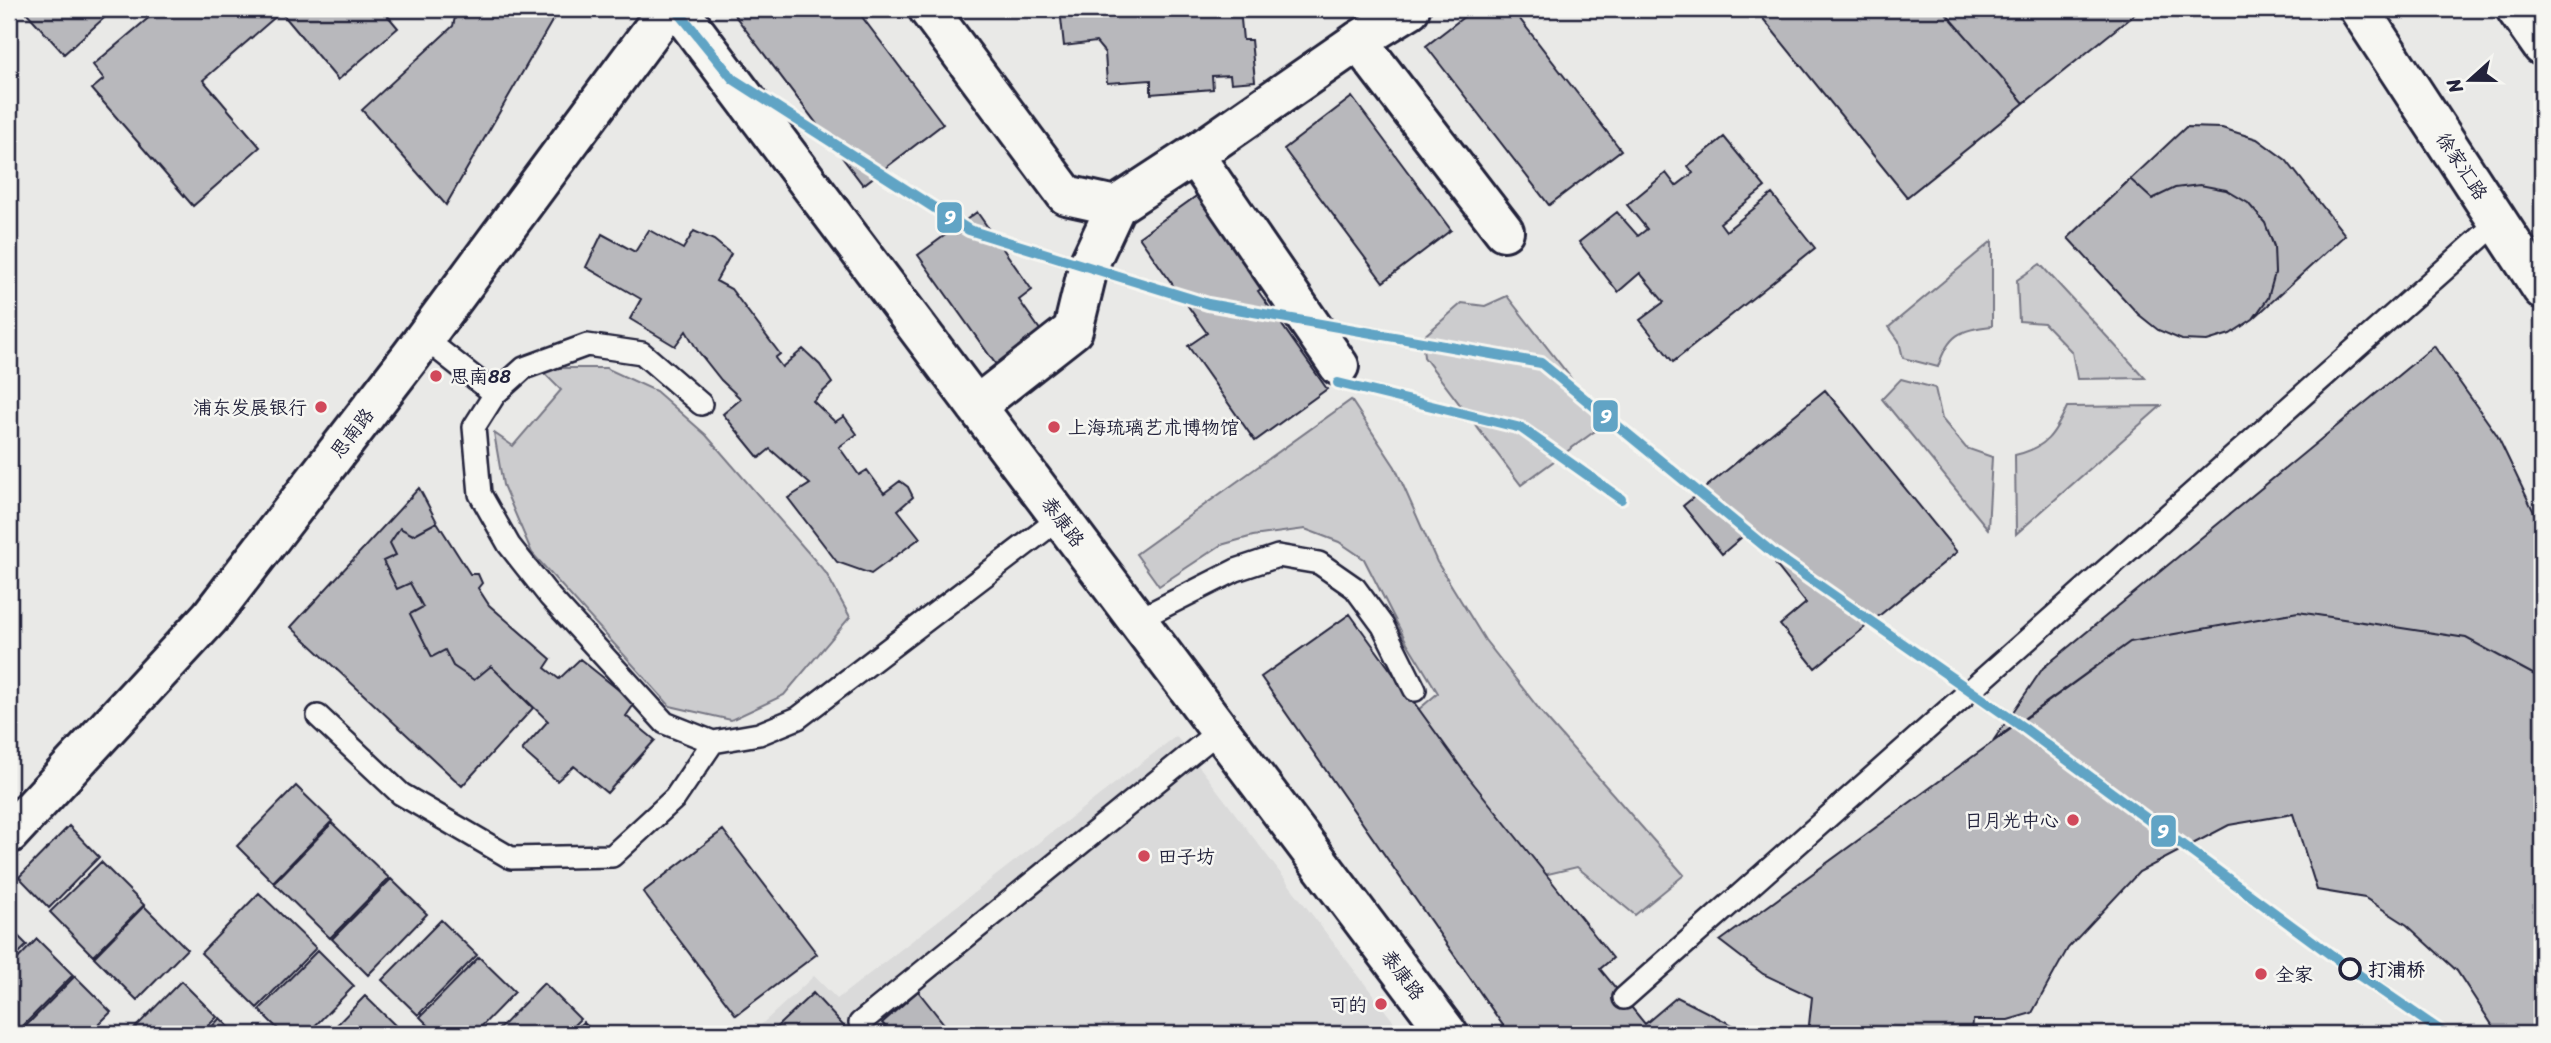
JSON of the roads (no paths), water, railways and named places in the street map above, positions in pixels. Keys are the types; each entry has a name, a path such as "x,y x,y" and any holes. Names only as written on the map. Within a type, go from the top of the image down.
{"street":[{"name":"思南路","path":"9,834 210,617 424,338 668,9"},
{"name":"泰康路","path":"678,9 1448,1034"},
{"path":"928,9 1066,195 1116,206"},
{"path":"975,406 1073,330 1089,264 1116,206 1358,41 1410,9"},
{"name":"徐家汇路","path":"2359,9 2498,222 2540,281"},
{"path":"2516,9 2542,46"},
{"path":"1358,41 1504,231"},
{"path":"1194,155 1339,366"}],"lane":[{"path":"1624,998 2498,222"},
{"path":"424,338 495,394"},
{"path":"701,404 642,353 587,345 524,368 495,394 474,427 480,494 509,545 550,597 665,723 713,742 759,734 798,718 1060,518"},
{"path":"1137,620 1236,570 1278,556 1319,563 1355,588 1383,626 1415,690"},
{"path":"318,716 401,794 511,858 612,856 675,798 713,742"},
{"path":"859,1023 1220,730"}],"place":[{"name":"思南88","path":"436,376"},
{"name":"浦东发展银行","path":"321,407"},
{"name":"上海琉璃艺术博物馆","path":"1054,427"},
{"name":"日月光中心","path":"2073,820"},
{"name":"田子坊","path":"1144,856"},
{"name":"打浦桥","path":"2350,969"},
{"name":"全家","path":"2261,974"},
{"name":"可的","path":"1381,1004"}]}
